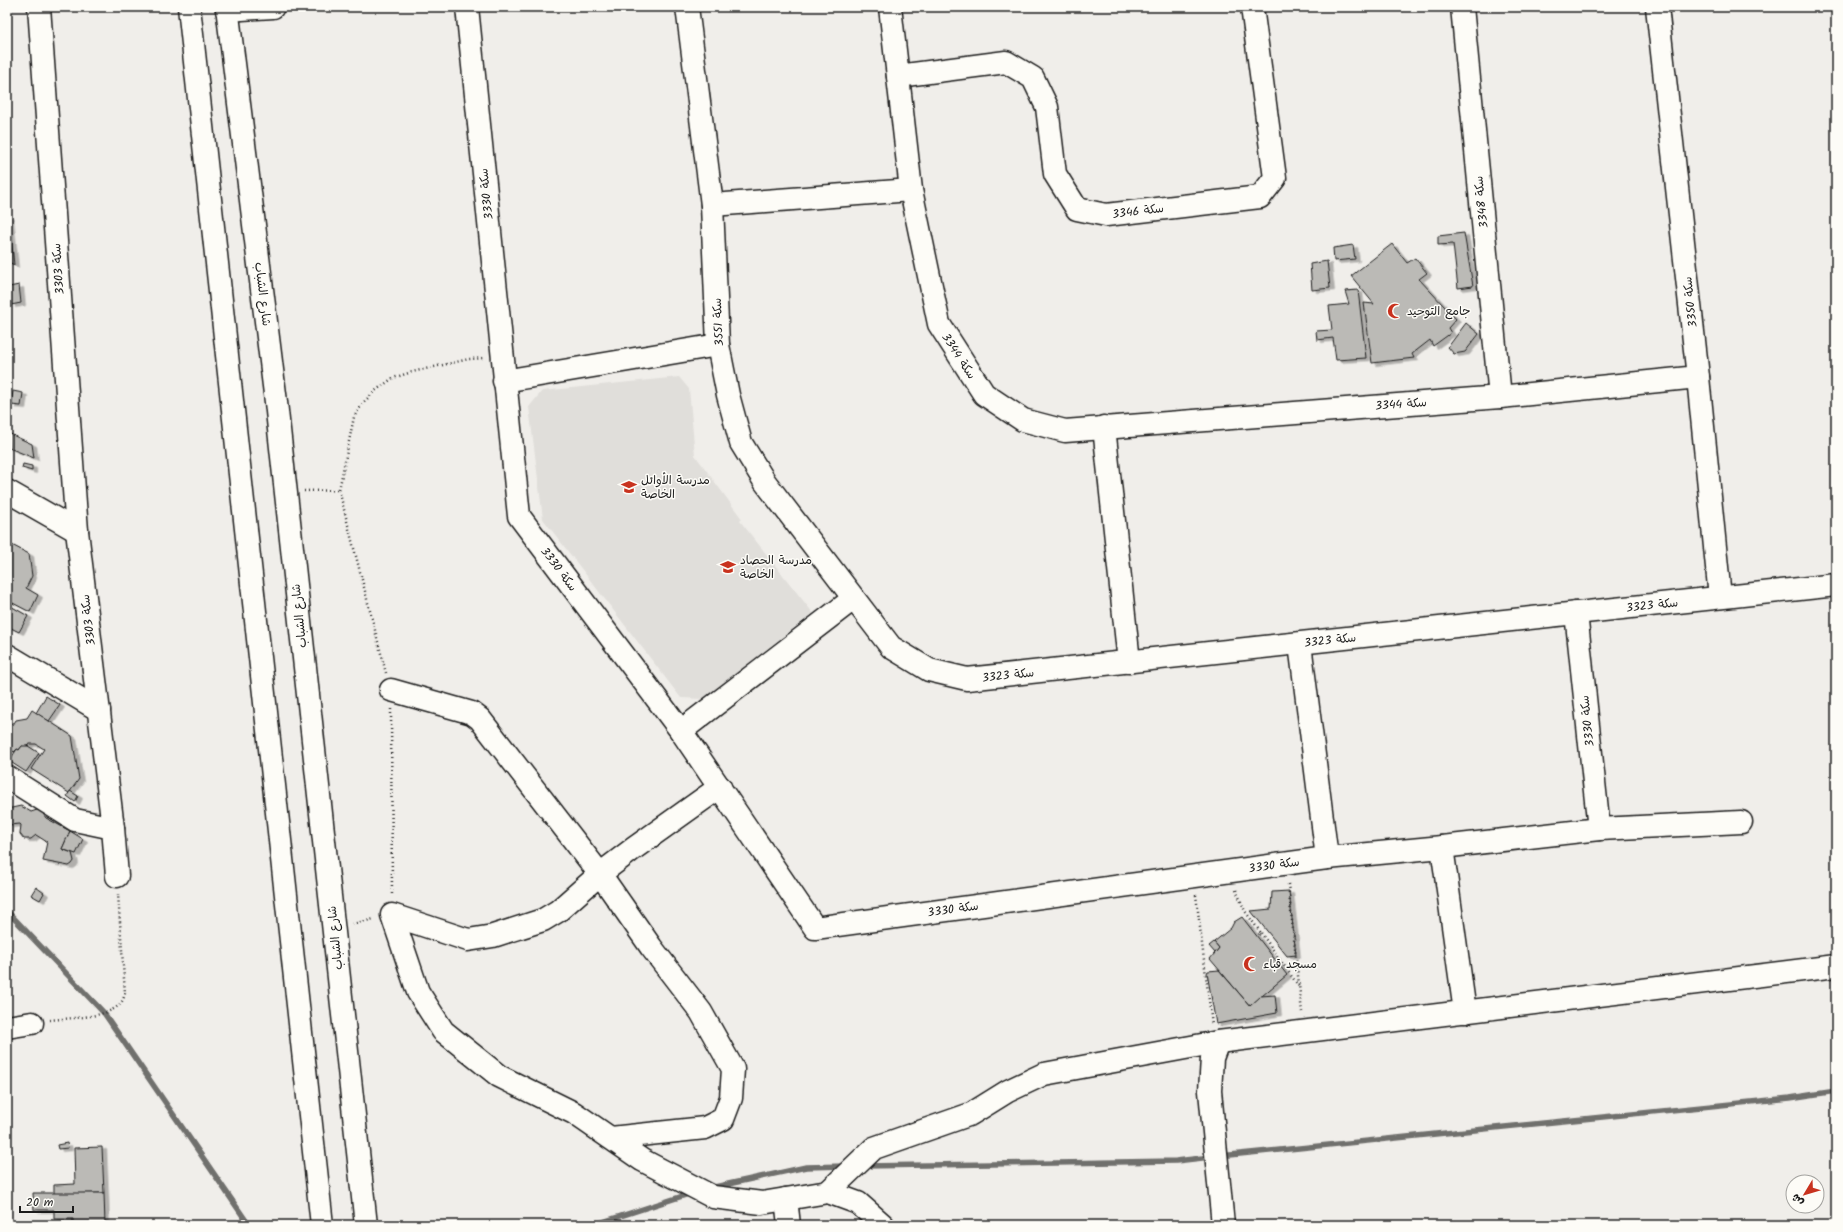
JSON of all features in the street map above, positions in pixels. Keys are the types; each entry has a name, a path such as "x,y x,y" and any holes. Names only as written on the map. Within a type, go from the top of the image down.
{"street":[{"name":"سكة 3303","path":"39,7 77,531 113,828 117,876"},
{"path":"189,7 322,1225"},
{"path":"227,8 273,7"},
{"name":"سكة 3330","path":"467,7 519,516 681,731 815,928 1327,858 1442,847 1599,829 1741,822"},
{"name":"سكة 3551","path":"687,7 712,205 718,345 728,395 741,443 765,482 853,599"},
{"name":"سكة 3344","path":"890,7 911,190 938,324 984,394 1023,420 1065,431 1500,397 1698,377"},
{"name":"سكة 3346","path":"898,76 1006,62 1033,78 1047,106 1055,174 1077,209 1106,214 1260,197 1275,178 1252,7"},
{"name":"سكة 3348","path":"1462,7 1500,397"},
{"name":"سكة 3350","path":"1657,7 1698,377 1720,597"},
{"name":"شارع الشباب","path":"227,8 286,491 366,1225"},
{"path":"712,205 911,190"},
{"path":"503,371 718,345"},
{"path":"1104,427 1129,662"},
{"path":"7,491 77,531"},
{"name":"سكة 3323","path":"853,599 891,647 929,670 967,679 1836,585"},
{"path":"681,731 853,599"},
{"name":"سكة 3330","path":"1576,613 1599,829"},
{"path":"1300,644 1327,858"},
{"path":"7,655 99,710"},
{"path":"391,690 472,712 480,718 600,874 651,947 701,1012 733,1069 731,1098 723,1119 704,1128 610,1138"},
{"path":"7,777 74,820 113,828"},
{"path":"392,915 468,940 493,936 543,920 553,914 600,874 720,787"},
{"path":"1442,847 1465,1012"},
{"path":"392,915 418,992 443,1031 499,1076 574,1114 642,1160 713,1197 762,1203 828,1192 858,1203 883,1225"},
{"path":"828,1192 874,1148 971,1114 1008,1091 1044,1074 1218,1042 1836,966"},
{"path":"7,1027 32,1023"},
{"path":"1218,1042 1212,1058 1210,1091 1223,1225"},
{"path":"786,1199 788,1225"}],"path":[{"path":"334,928 392,915 391,690 339,490 354,417 363,403 375,391 393,378 412,372 469,359 480,358 503,371"},
{"path":"286,491 339,490"},
{"path":"1286,864 1301,988 1304,1032"},
{"path":"1227,872 1245,912 1301,988"},
{"path":"32,1023 104,1013 117,1007 122,1002 125,993 117,876"},
{"path":"1194,876 1212,1021 1218,1042"},
{"path":"1257,936 1261,933"}],"shaded area":[{"name":"مدرسة الأوائل الخاصة","path":"679,377 689,389 695,455 742,519 740,521 813,613 703,699 681,698 543,519 529,407 542,391"}],"building":[{"path":"7,215 9,216 14,265 7,261"},
{"path":"1464,233 1473,286 1458,288 1453,244 1438,245 1438,236"},
{"path":"1392,244 1407,263 1415,258 1427,273 1419,279 1456,319 1448,328 1451,333 1433,346 1430,340 1412,354 1414,358 1372,363 1364,303 1374,304 1351,276"},
{"path":"1353,245 1355,259 1334,261 1333,248"},
{"path":"1327,261 1330,288 1312,290 1310,264"},
{"path":"19,285 21,303 11,305 9,287"},
{"path":"1358,290 1366,358 1336,360 1333,338 1317,340 1316,331 1332,330 1329,306 1349,304 1345,291"},
{"path":"1466,323 1479,334 1465,352 1454,354 1448,347"},
{"path":"13,391 23,393 21,406 11,405"},
{"path":"8,433 32,444 34,458 9,448"},
{"path":"23,464 32,466 32,471 22,468"},
{"path":"8,543 29,554 32,576 26,588 38,595 30,612 7,600"},
{"path":"7,604 28,616 19,632 7,626"},
{"path":"46,696 60,705 49,721 36,713"},
{"path":"32,710 72,736 79,779 69,793 31,769 44,749 36,744 30,744 25,747 22,746 19,750 17,749 14,752 8,748 10,745 7,743 7,724 9,722 13,725 16,720 27,718"},
{"path":"22,746 28,746 39,753 26,772 9,761 17,749 19,750"},
{"path":"70,791 78,796 75,802 67,796"},
{"path":"21,806 31,812 37,810 41,811 46,818 70,831 62,849 72,853 74,861 72,864 69,866 43,861 47,842 36,835 31,839 24,839 20,834 20,824 8,825 7,830 7,809"},
{"path":"70,831 83,839 76,854 62,849"},
{"path":"36,887 44,893 40,900 31,895"},
{"path":"1289,891 1296,955 1287,956 1251,911 1271,909 1272,892"},
{"path":"1242,917 1287,975 1250,1006 1210,959 1219,948 1214,942 1231,928 1234,922"},
{"path":"1214,942 1219,948 1215,953 1209,946"},
{"path":"1219,970 1250,1006 1261,996 1275,995 1277,1013 1216,1024 1207,973 1208,971"},
{"path":"67,1143 68,1148 58,1149 57,1145"},
{"path":"102,1147 104,1193 54,1194 54,1185 75,1184 74,1148"},
{"path":"33,1193 104,1193 105,1225 73,1225 73,1219 54,1219 54,1210 34,1210"},
{"path":"31,1221 44,1222 44,1225 31,1225"}],"waterway":[{"path":"7,911 104,1013 249,1225"},
{"path":"1220,1156 1790,1098 1836,1091"},
{"path":"864,1166 1176,1161 1211,1157"},
{"path":"710,1188 806,1167 846,1166"},
{"path":"593,1225 692,1193"}],"place":[{"name":"جامع التوحيد","path":"1395,311"},
{"name":"مدرسة الأوائل الخاصة","path":"629,487"},
{"name":"مدرسة الحصاد الخاصة","path":"728,567"},
{"name":"مسجد قباء","path":"1251,964"}]}
